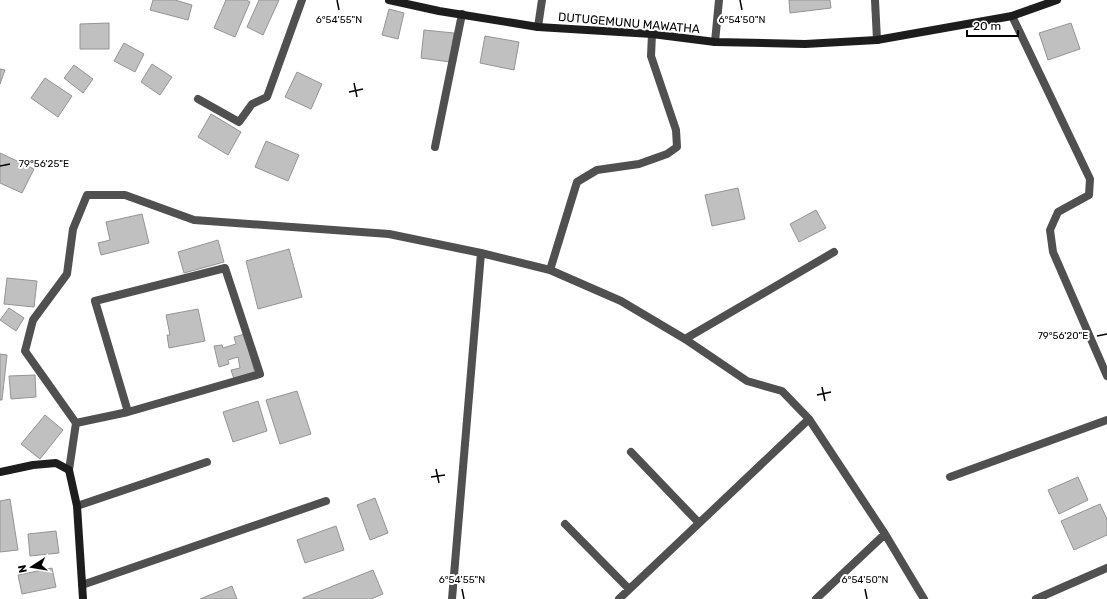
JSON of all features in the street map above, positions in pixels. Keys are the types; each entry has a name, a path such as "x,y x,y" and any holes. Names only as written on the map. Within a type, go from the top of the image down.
{"street":[{"path":"198,99 239,122 252,104 267,97 302,0"},
{"name":"DUTUGEMUNU MAWATHA","path":"389,0 439,11 538,27 652,34 715,42 805,44 877,40 1012,16 1057,0"},
{"path":"538,27 542,0"},
{"path":"715,42 719,0"},
{"path":"875,0 877,40"},
{"path":"435,148 462,14"},
{"path":"1012,16 1090,180 1089,195 1058,212 1050,230 1053,252 1107,376"},
{"path":"550,270 577,182 597,170 639,164 667,154 677,147 676,130 651,56 652,34"},
{"path":"83,599 77,506 69,470 76,423 25,351 33,320 67,274 73,229 87,195 124,195 194,220 389,234 482,253 550,270 621,301 685,339 747,381 782,391 809,419 885,534 924,599"},
{"path":"685,339 834,252"},
{"path":"452,599 482,253"},
{"path":"76,423 128,412 260,374 225,268 95,301 128,412"},
{"path":"618,599 809,419"},
{"path":"950,477 1107,420"},
{"path":"631,452 699,523"},
{"path":"77,506 207,462"},
{"path":"0,472 33,464 56,463 69,470"},
{"path":"82,586 326,501"},
{"path":"565,524 629,589"},
{"path":"816,599 885,534"},
{"path":"1036,599 1107,568"}],"building":[{"path":"153,0 175,0 192,5 188,20 150,10"},
{"path":"226,0 247,0 250,2 235,37 214,28"},
{"path":"259,0 279,0 263,35 247,27"},
{"path":"789,0 830,0 831,8 790,13"},
{"path":"389,9 404,13 398,39 382,35"},
{"path":"109,23 109,49 80,49 80,24"},
{"path":"1071,23 1080,49 1048,60 1039,33"},
{"path":"424,30 454,33 450,62 421,58"},
{"path":"485,36 519,42 514,70 480,63"},
{"path":"124,43 144,54 135,72 114,61"},
{"path":"152,64 172,77 160,95 141,82"},
{"path":"74,65 93,79 83,93 64,78"},
{"path":"0,69 5,70 0,84"},
{"path":"297,72 322,84 311,109 285,97"},
{"path":"45,78 72,96 58,117 31,98"},
{"path":"211,114 241,132 228,155 198,137"},
{"path":"266,141 299,155 288,181 255,167"},
{"path":"0,153 34,169 22,193 0,183"},
{"path":"738,188 745,219 712,226 705,195"},
{"path":"816,210 826,228 799,242 790,224"},
{"path":"142,214 149,243 101,255 98,243 110,240 106,222"},
{"path":"218,240 224,262 184,273 178,252"},
{"path":"289,249 302,297 258,309 246,261"},
{"path":"7,278 37,281 34,307 4,304"},
{"path":"9,308 24,318 16,331 0,320"},
{"path":"198,309 205,341 169,348 167,335 170,335 166,315"},
{"path":"245,334 255,374 234,379 231,370 240,368 238,357 228,360 229,364 219,367 214,346 222,345 223,348 236,344 234,337"},
{"path":"0,354 7,355 2,400 0,400"},
{"path":"35,375 36,397 11,399 9,376"},
{"path":"297,391 311,434 280,444 266,400"},
{"path":"258,401 267,431 233,442 223,412"},
{"path":"45,415 63,430 40,459 21,444"},
{"path":"1078,477 1088,500 1059,514 1048,490"},
{"path":"375,498 388,533 370,540 357,505"},
{"path":"10,499 18,550 0,552 0,501"},
{"path":"1100,504 1107,519 1107,535 1074,550 1061,521"},
{"path":"336,526 344,550 305,563 297,540"},
{"path":"56,531 59,553 30,556 28,534"},
{"path":"52,568 56,587 22,594 18,575"},
{"path":"373,570 383,594 371,599 303,599 303,598"},
{"path":"232,586 237,599 200,599"}]}
